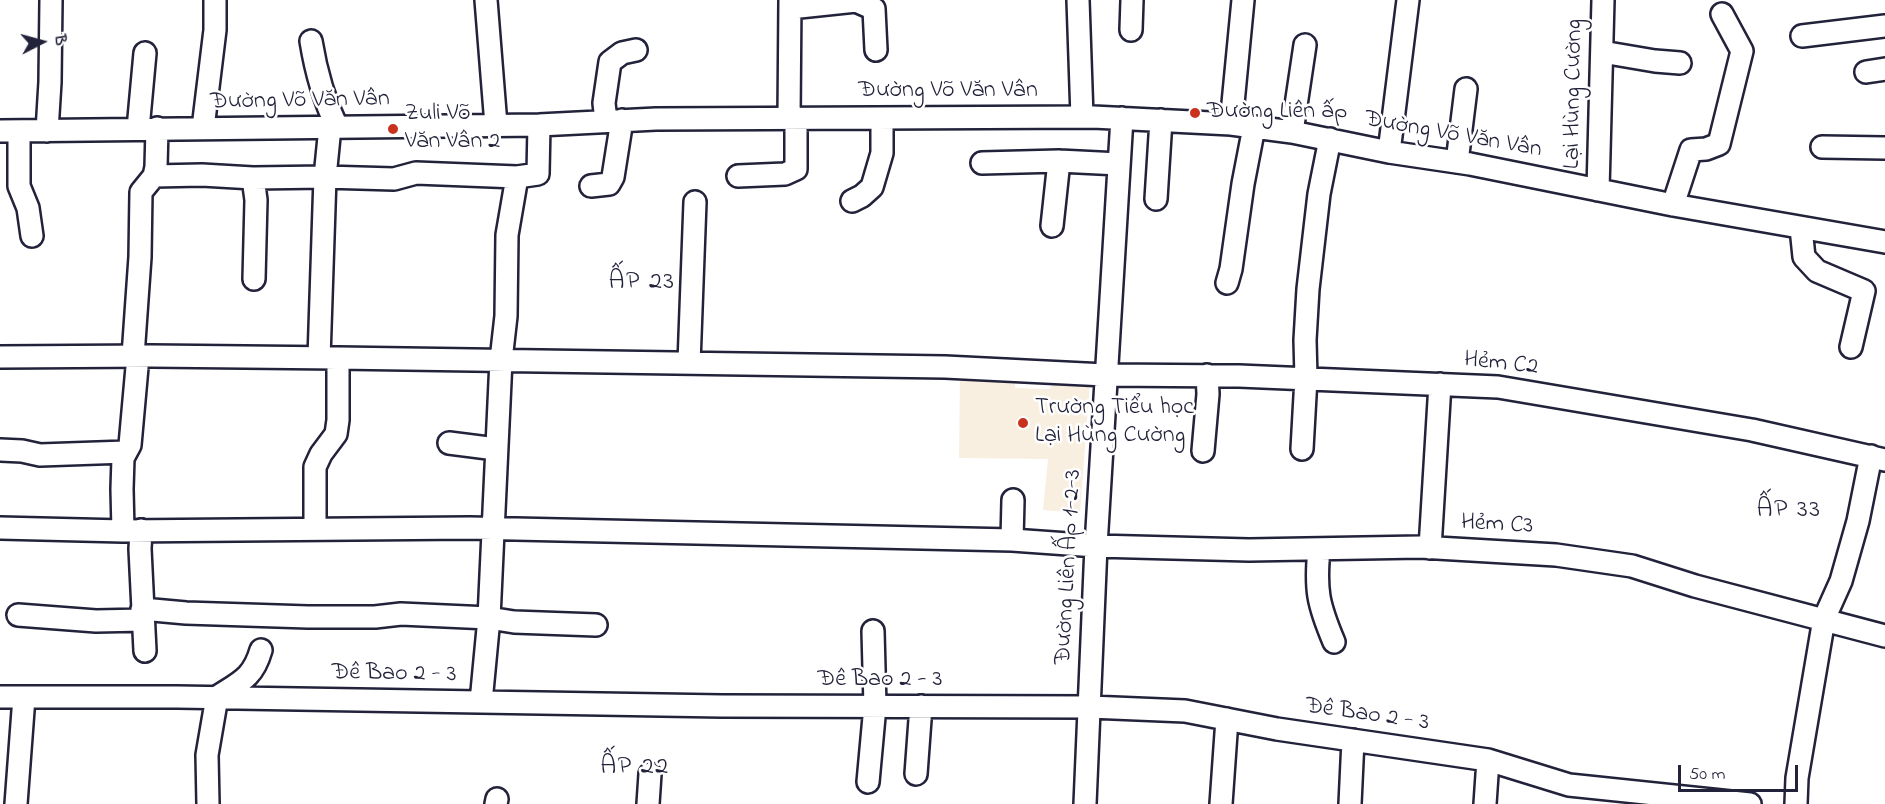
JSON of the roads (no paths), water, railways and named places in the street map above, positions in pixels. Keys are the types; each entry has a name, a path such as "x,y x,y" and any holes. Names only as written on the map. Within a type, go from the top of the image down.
{"street":[{"path":"47,131 51,0"},
{"path":"203,128 215,30 215,0"},
{"path":"486,0 496,125"},
{"path":"1078,0 1082,117"},
{"path":"1131,30 1132,0"},
{"path":"1231,124 1243,0"},
{"path":"1389,152 1408,0"},
{"name":"Lại Hùng Cường","path":"1598,190 1603,0"},
{"path":"738,176 785,174 796,170 792,118 790,4 856,1 874,9 876,50"},
{"path":"1673,205 1691,150 1706,149 1719,144 1728,110 1742,51 1722,14"},
{"path":"1802,36 1885,26"},
{"path":"311,41 317,74 334,127 325,177 329,358 338,420 336,434 321,454 315,467 315,529"},
{"path":"1292,132 1305,45"},
{"path":"591,186 609,184 614,177 614,121 604,103 610,62 622,53 636,50"},
{"path":"1602,52 1680,63"},
{"path":"145,53 148,129 156,167 154,176 141,192 140,257 130,445 123,458 122,489 132,530 140,549 145,651"},
{"path":"1457,162 1466,89"},
{"name":"Đường Võ Văn Vân","path":"10,131 539,125 614,121 792,118 1082,117 1231,124 1292,132 1673,205 1885,242"},
{"path":"852,201 872,187 882,153 882,118"},
{"name":"Đường Liên Ấp 1-2-3","path":"1085,804 1095,546 1122,118"},
{"path":"1156,199 1161,120"},
{"path":"154,176 394,179 416,173 517,177 538,174 539,125"},
{"path":"1227,283 1254,127"},
{"path":"10,131 19,186 28,208 32,236"},
{"path":"1302,449 1308,289 1319,194 1330,139"},
{"path":"1822,147 1885,148"},
{"path":"982,163 1059,161 1119,164"},
{"path":"1052,226 1059,161"},
{"path":"481,702 489,618 501,360 506,316 507,234 517,177"},
{"path":"253,178 256,200 254,279"},
{"path":"689,363 695,202"},
{"path":"1801,228 1804,257 1817,271 1864,291 1851,347"},
{"name":"Hẻm C2","path":"0,357 329,358 945,367 1106,375 1306,378 1498,387 1752,430 1878,458"},
{"path":"1203,451 1208,394 1207,375"},
{"path":"1430,548 1440,384"},
{"path":"449,443 496,449"},
{"path":"0,450 40,455 126,452"},
{"path":"1796,804 1797,778 1824,619 1841,581 1878,458"},
{"path":"1012,540 1013,500"},
{"name":"Hẻm C3","path":"0,528 492,529 1012,540 1095,546 1249,550 1430,548 1556,555 1632,566 1695,586 1885,636"},
{"path":"1319,549 1318,599 1334,642"},
{"path":"18,615 96,621 143,615 186,613 308,617 375,617 401,614 596,625"},
{"path":"868,782 875,706 873,631"},
{"path":"208,804 207,756 217,697 247,677 256,665 261,650"},
{"name":"Đê Bao 2 - 3","path":"0,696 1090,707 1185,711 1353,740 1488,760 1569,794 1750,804"},
{"path":"16,804 24,697"},
{"path":"916,774 921,706"},
{"path":"1221,804 1227,719"},
{"path":"1350,804 1353,740"},
{"path":"1485,804 1488,760"},
{"path":"648,804 650,774"}],"place":[{"name":"Đường Liên ấp","path":"1195,113"},
{"name":"Zuli Võ Văn Vân 2","path":"393,129"},
{"name":"Trường Tiểu học Lại Hùng Cường","path":"1023,423"}],"district":[{"name":"ẤP 23","path":"642,284"},
{"name":"ẤP 33","path":"1789,512"},
{"name":"ẤP 22","path":"635,769"}]}
